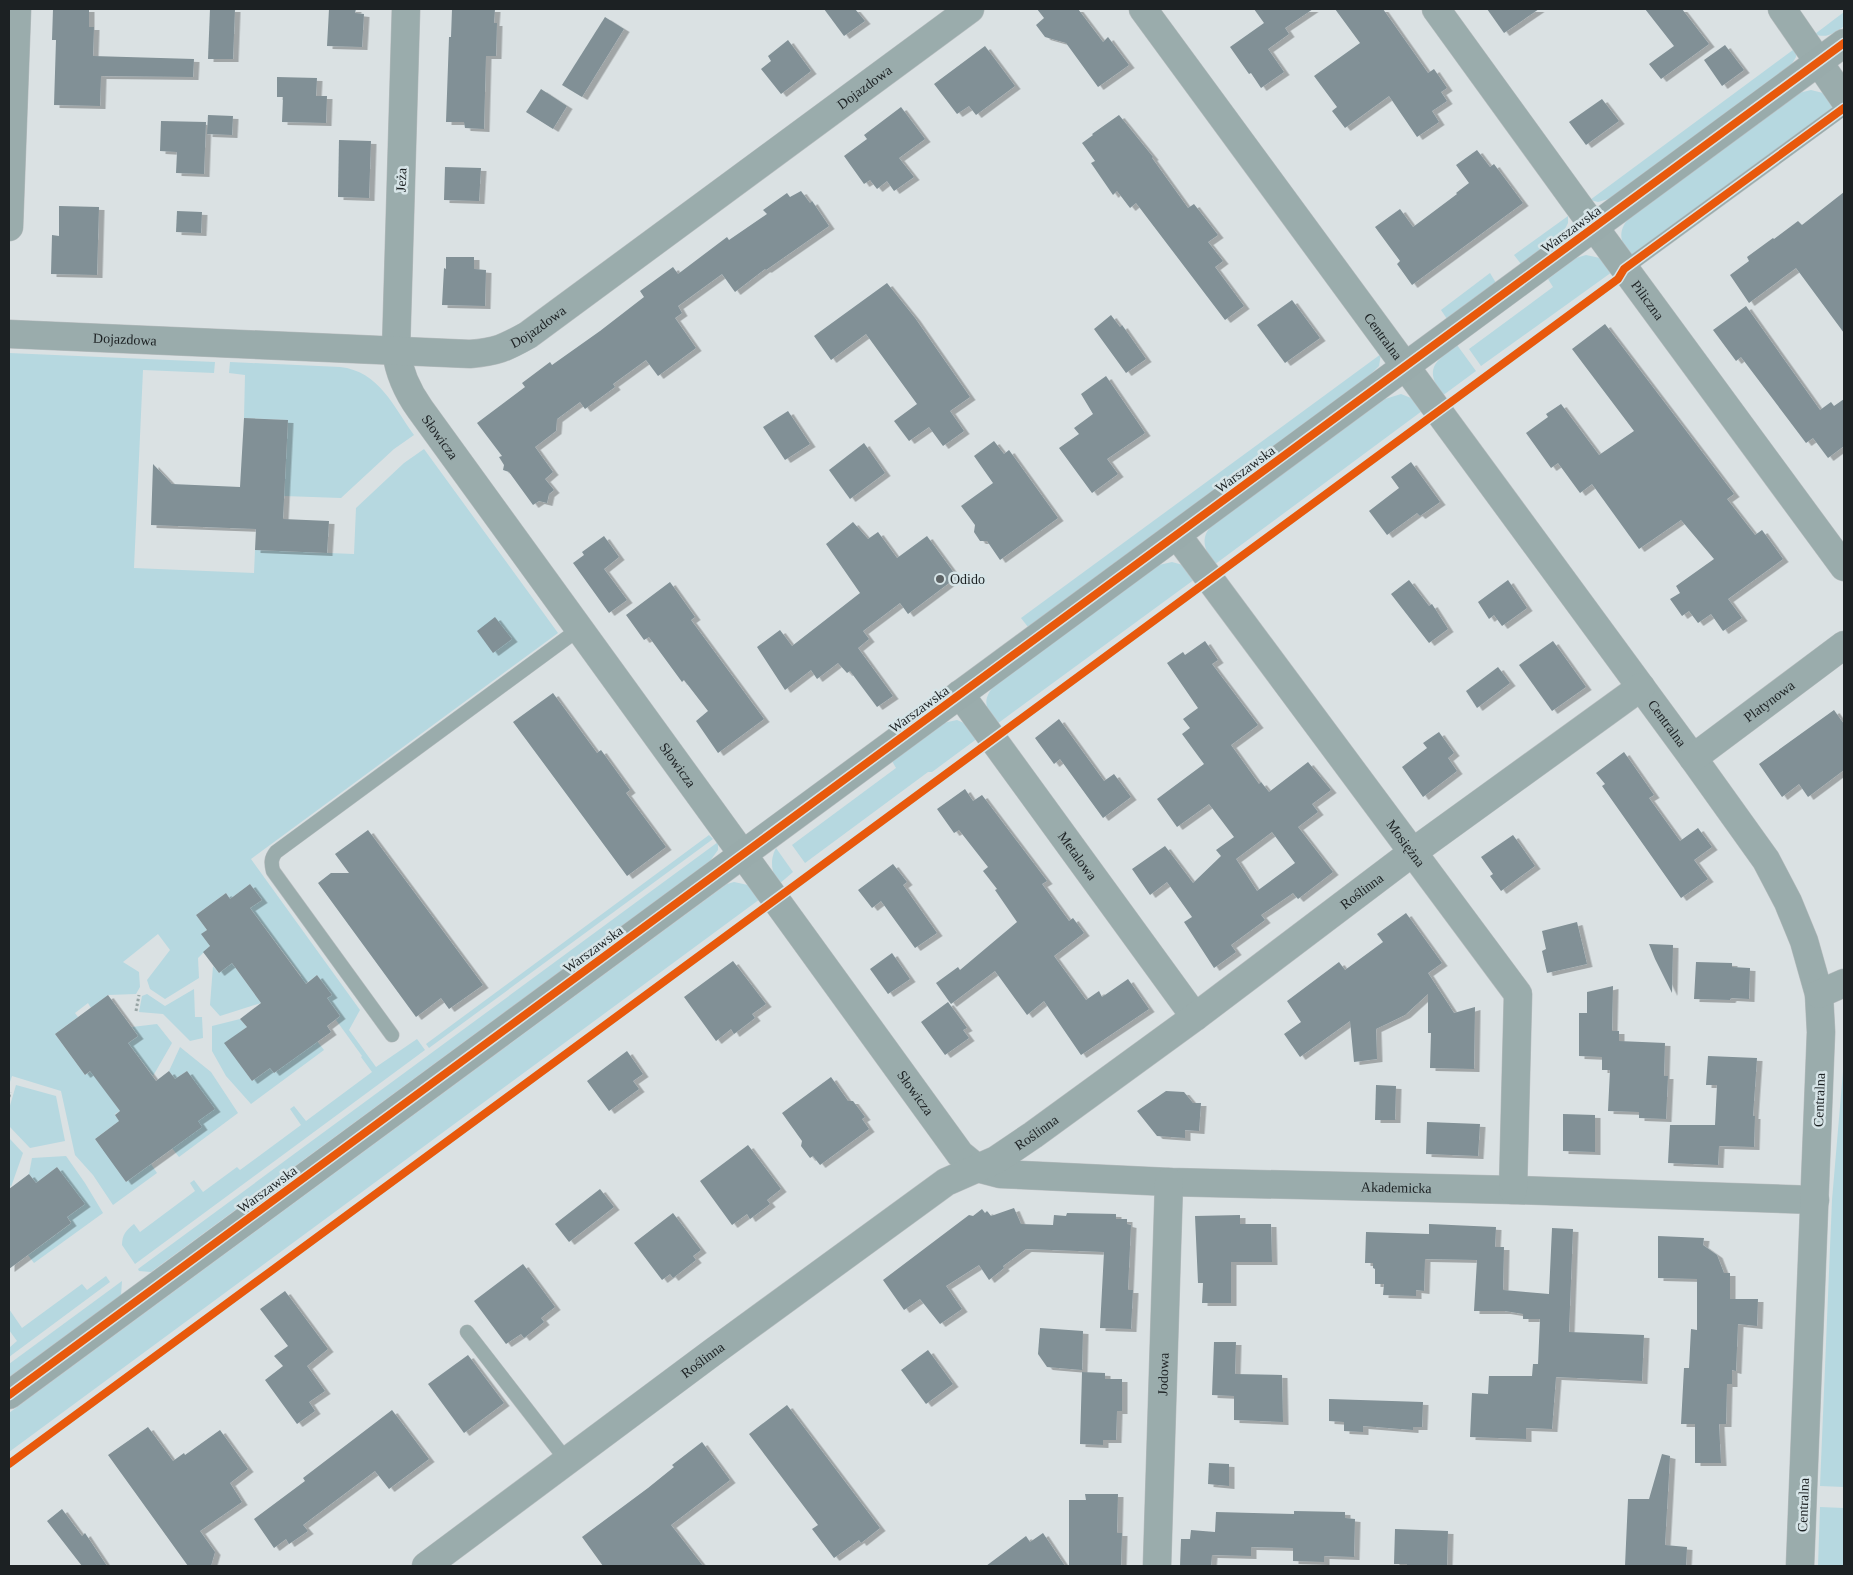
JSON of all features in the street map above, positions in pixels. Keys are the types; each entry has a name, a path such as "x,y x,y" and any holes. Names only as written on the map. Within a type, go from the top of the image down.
{"street":[{"path":"9,227 16,9"},
{"name":"Jeża","path":"396,351 406,9"},
{"name":"Dojazdowa","path":"9,334 470,354 494,352 528,335 970,9"},
{"name":"Centralna","path":"1143,9 1693,758 1766,860 1788,902 1804,941 1819,994 1821,1032 1800,1566"},
{"name":"Piliczna","path":"1436,9 1624,269 1844,567"},
{"path":"1782,9 1844,99"},
{"name":"Warszawska","path":"9,1395 1844,43"},
{"name":"Słowicza","path":"396,351 398,366 411,397 960,1154 977,1168"},
{"name":"Mosiężna","path":"1177,535 1518,994 1513,1190"},
{"name":"Platynowa","path":"1693,758 1844,644"},
{"name":"Roślinna","path":"426,1566 946,1182 996,1160 1034,1135 1196,1017 1413,852 1641,687"},
{"name":"Metalowa","path":"960,694 1196,1017"},
{"path":"1819,994 1844,983"},
{"name":"Akademicka","path":"977,1168 1000,1174 1169,1182 1513,1190 1815,1200"},
{"name":"Jodowa","path":"1157,1566 1169,1182"}],"lane":[{"path":"1624,269 1844,108"},
{"path":"392,1034 273,871 271,865 272,857 284,846 579,629"},
{"path":"468,1332 567,1461"}],"path":[{"path":"136,1011 139,995"},
{"path":"9,1097 10,1092"}],"shaded area":[{"path":"1844,12 1844,26 1827,36 1815,34"},
{"path":"1797,47 1796,57 1790,67 1612,198 1598,202 1590,200"},
{"path":"1811,90 1823,93 1836,108 1631,258 1625,248 1621,234 1624,224 1628,219 1799,93"},
{"path":"1568,216 1568,223 1564,231 1521,264 1514,255"},
{"path":"1586,255 1600,258 1612,272 1481,366 1469,349 1553,287 1548,279 1576,258"},
{"path":"1490,273 1496,283 1447,319 1441,310"},
{"path":"1457,345 1476,371 1442,396 1434,379 1434,367 1442,357"},
{"path":"9,353 215,362 214,373 143,370 134,568 254,573 255,550 354,554 356,508 404,463 424,449 558,633 251,859 360,1010 349,1030 376,1067 417,1039 425,1050 135,1264 122,1245 124,1236 131,1226 134,1224 140,1232 195,1191 190,1183 194,1180 203,1192 237,1167 240,1170 301,1125 290,1109 294,1106 306,1121 372,1072 336,1020 340,1016 327,998 332,995 317,975 284,1000 278,993 301,976 250,908 262,900 250,884 230,899 226,893 196,915 207,930 202,934 210,946 198,958 199,978 165,999 150,989 147,980 170,950 158,934 123,962 139,972 140,987 136,994 108,995 91,1008 88,1003 75,1013 78,1017 55,1034 85,1075 91,1071 120,1111 115,1114 116,1116 142,1104 95,1139 103,1150 108,1147 115,1166 126,1182 151,1164 157,1173 113,1205 93,1175 75,1155 61,1091 12,1076 9,1085"},
{"path":"1381,354 1379,366 1368,377 1028,627 1021,618"},
{"path":"230,362 340,367 354,370 365,375 384,392 414,435 394,449 341,498 284,496 288,420 244,418 245,375 229,373"},
{"path":"1401,394 1411,398 1422,411 1214,565 1205,546 1205,536 1211,526 1385,399"},
{"path":"1172,562 1183,565 1195,579 997,724 988,710 986,702 989,692 993,687 1159,565"},
{"path":"957,720 964,723 978,738 932,772 928,772 805,863 792,845 896,768 892,761 943,723"},
{"path":"709,835 713,839 429,1048 426,1044"},
{"path":"718,842 718,850 710,861 151,1272 139,1271 138,1269"},
{"path":"776,848 793,872 778,885 772,866"},
{"path":"734,882 748,885 760,899 9,1452 9,1413 727,884"},
{"path":"232,963 261,1003 220,1016 210,1005 213,966 219,973"},
{"path":"194,989 195,1017 202,1017 203,1038 190,1041 163,1014 139,1012 142,996 147,994 165,1006"},
{"path":"240,1019 247,1027 225,1043 252,1081 270,1068 274,1073 317,1041 324,1050 251,1104 226,1076 212,1051 212,1026"},
{"path":"157,1024 172,1043 153,1076 128,1043 138,1036 132,1027"},
{"path":"180,1047 211,1072 238,1113 179,1157 168,1143 198,1121 187,1071 175,1079 169,1071"},
{"path":"1844,1060 1844,1487 1820,1486 1832,1200"},
{"path":"16,1085 56,1096 65,1141 30,1148 9,1126 9,1109"},
{"path":"9,1138 23,1153 11,1187 9,1183"},
{"path":"66,1156 103,1213 34,1263 28,1255 70,1224 71,1222 67,1217 84,1204 57,1167 36,1183 29,1174 32,1158"},
{"path":"106,1276 110,1282 9,1357 9,1348 17,1341 9,1330 9,1309 22,1328 82,1284 87,1290"},
{"path":"122,1281 121,1295 9,1377 9,1364"},
{"path":"1820,1507 1844,1508 1844,1566 1818,1566"}],"building":[{"path":"53,9 89,9 89,27 94,27 93,56 194,59 193,77 101,76 100,106 54,105 56,40 52,40"},
{"path":"210,9 235,9 233,59 208,59"},
{"path":"329,9 356,9 355,13 364,14 362,47 327,46"},
{"path":"452,9 495,9 494,23 497,23 496,56 486,56 484,129 465,128 464,122 446,122 449,37 451,37"},
{"path":"824,9 855,9 865,21 844,36"},
{"path":"1037,9 1078,9 1103,42 1108,37 1129,65 1098,87 1066,43 1045,37 1036,25 1044,18"},
{"path":"1254,9 1313,9 1285,28 1289,34 1268,49 1284,72 1261,88 1230,47 1264,23"},
{"path":"1335,9 1383,9 1428,73 1434,69 1447,88 1441,92 1447,101 1432,111 1439,122 1417,137 1389,96 1345,128 1332,111 1337,107 1314,76 1360,43"},
{"path":"1487,9 1539,9 1504,33"},
{"path":"1645,9 1682,9 1709,44 1661,79 1649,64 1674,46"},
{"path":"605,17 624,29 582,97 562,85"},
{"path":"788,40 811,71 781,94 761,69 771,61 768,56"},
{"path":"1725,45 1744,70 1722,86 1704,60"},
{"path":"985,46 1015,86 976,115 969,106 957,114 934,84"},
{"path":"277,77 317,78 316,96 327,96 326,123 282,122 283,97 277,97"},
{"path":"541,89 567,106 553,129 526,112"},
{"path":"1602,99 1619,121 1586,145 1569,122"},
{"path":"901,107 925,139 899,158 914,177 894,191 887,181 877,189 870,180 864,184 844,156 867,139 864,135"},
{"path":"208,115 233,116 232,135 207,134"},
{"path":"1119,115 1153,157 1188,208 1194,204 1218,235 1208,242 1223,261 1215,267 1244,306 1225,320 1136,203 1130,208 1117,191 1113,195 1091,163 1095,161 1082,143"},
{"path":"161,121 206,122 204,174 176,173 177,152 160,151"},
{"path":"339,140 371,141 369,198 338,197"},
{"path":"1477,150 1490,167 1494,164 1523,203 1412,285 1397,264 1400,261 1375,227 1400,209 1413,227 1457,194 1469,183 1456,165"},
{"path":"445,167 481,168 479,201 444,200"},
{"path":"801,191 810,203 812,201 829,226 765,269 735,292 722,274 678,306 682,313 675,318 696,348 658,376 646,360 613,384 615,387 585,409 580,402 557,419 556,431 535,447 553,472 545,479 554,490 549,494 547,503 539,501 533,505 509,472 503,470 504,465 499,457 502,456 477,423 525,387 522,383 550,362 552,365 644,297 640,291 673,267 678,274 727,237 729,240 767,214 763,210 787,193 790,197"},
{"path":"1844,192 1844,333 1796,268 1749,303 1730,275 1749,261 1747,257 1773,238 1798,221 1802,225"},
{"path":"59,206 99,207 97,275 51,274 52,235 59,236"},
{"path":"177,211 202,212 201,233 176,232"},
{"path":"446,257 474,257 474,269 486,270 485,306 442,305"},
{"path":"887,283 915,318 970,397 950,411 964,431 943,446 929,427 909,441 894,421 917,404 866,334 831,360 814,336"},
{"path":"1292,300 1320,338 1285,363 1257,325"},
{"path":"1746,306 1820,410 1831,402 1834,406 1844,399 1844,446 1828,458 1813,438 1806,443 1741,357 1736,361 1713,330"},
{"path":"1111,315 1120,327 1122,325 1146,359 1126,373 1094,329"},
{"path":"1605,324 1734,494 1727,499 1755,535 1762,530 1783,559 1728,599 1742,618 1723,631 1711,614 1698,623 1689,611 1682,616 1670,599 1680,593 1676,586 1714,559 1681,520 1639,549 1592,484 1580,493 1558,463 1551,468 1526,433 1548,417 1546,414 1561,404 1599,455 1634,431 1572,349"},
{"path":"1106,376 1145,433 1107,459 1118,474 1092,493 1059,448 1079,434 1074,428 1093,414 1081,394"},
{"path":"788,411 810,444 785,460 763,427"},
{"path":"244,418 288,420 283,519 329,521 327,553 255,550 256,529 151,525 153,464 172,484 240,487"},
{"path":"994,441 1004,454 1009,450 1058,518 1000,560 987,541 980,541 974,532 975,525 961,506 993,483 974,456"},
{"path":"864,443 885,473 850,499 829,470"},
{"path":"1411,462 1440,502 1420,516 1417,513 1387,535 1369,511 1399,488 1391,477"},
{"path":"853,522 868,539 878,532 897,558 927,536 957,577 908,614 900,603 863,631 869,639 858,648 893,696 877,707 850,671 847,673 838,663 817,679 811,670 785,690 757,647 780,630 792,646 860,593 826,544"},
{"path":"604,536 619,557 604,569 627,600 609,613 573,563 584,555 582,552"},
{"path":"1409,580 1429,606 1432,604 1448,629 1429,643 1391,594"},
{"path":"1508,580 1527,608 1502,626 1494,615 1489,619 1478,602"},
{"path":"670,582 695,617 691,620 764,719 718,753 696,721 708,711 684,680 682,682 649,637 644,640 626,615"},
{"path":"495,617 512,639 493,653 477,631"},
{"path":"1205,641 1218,660 1212,664 1258,725 1231,745 1259,784 1261,782 1269,792 1308,762 1331,790 1312,804 1318,812 1298,827 1333,872 1298,899 1293,893 1261,915 1265,920 1231,945 1236,952 1214,968 1184,922 1192,917 1167,882 1150,895 1132,869 1165,846 1193,883 1221,856 1216,850 1234,837 1209,804 1177,827 1157,799 1204,764 1182,734 1190,728 1183,719 1198,708 1167,663 1183,652 1185,655","holes":["1272,832 1295,863 1257,891 1236,859"]},
{"path":"1553,641 1586,687 1552,711 1519,665"},
{"path":"1498,667 1510,683 1477,708 1466,691"},
{"path":"553,693 597,753 601,750 630,790 626,793 666,847 627,876 513,722"},
{"path":"1834,710 1844,724 1844,770 1808,797 1799,784 1782,797 1759,764"},
{"path":"1059,719 1104,781 1114,774 1131,797 1103,818 1060,759 1054,764 1035,738"},
{"path":"1439,732 1454,753 1448,758 1457,771 1423,797 1402,767 1427,748 1423,743"},
{"path":"1624,752 1654,795 1649,798 1680,841 1698,828 1712,847 1694,860 1708,879 1681,898 1602,786 1605,784 1596,773"},
{"path":"965,789 973,801 982,795 1047,881 1042,884 1069,921 1073,918 1084,933 1054,956 1086,1000 1099,991 1102,997 1128,979 1149,1009 1081,1055 1044,1001 1027,1015 995,971 951,1004 936,983 958,967 960,970 1017,922 995,890 997,889 983,871 988,867 959,830 954,833 937,809"},
{"path":"368,830 483,985 449,1009 441,998 416,1017 318,883 331,873 349,873 335,854"},
{"path":"1513,835 1535,866 1501,891 1490,876 1493,874 1481,857"},
{"path":"893,864 907,882 903,885 937,933 915,948 881,901 872,908 858,890"},
{"path":"250,884 262,900 250,908 306,984 317,975 332,995 327,998 340,1016 327,1026 331,1032 274,1073 270,1068 252,1081 224,1043 247,1027 240,1019 261,1003 232,963 219,973 203,952 210,946 201,934 207,930 196,915 226,893 230,899"},
{"path":"1406,913 1442,963 1428,973 1454,1013 1475,1007 1474,1069 1430,1068 1431,1033 1428,1033 1428,994 1405,1015 1376,1029 1377,1059 1354,1062 1350,1021 1300,1057 1284,1034 1301,1022 1287,1001 1339,962 1345,970 1383,942 1377,934"},
{"path":"1577,922 1587,964 1547,973 1542,951 1546,949 1542,931"},
{"path":"1649,944 1673,945 1672,993 1655,959"},
{"path":"892,953 910,979 888,994 870,969"},
{"path":"733,961 766,1004 752,1014 755,1018 734,1034 731,1029 716,1041 684,997"},
{"path":"1696,962 1732,963 1732,967 1750,968 1749,999 1694,999"},
{"path":"1613,986 1612,1031 1619,1031 1619,1041 1665,1043 1664,1076 1668,1076 1666,1119 1639,1118 1639,1112 1608,1111 1610,1070 1602,1070 1602,1057 1579,1056 1579,1013 1587,1013 1587,992"},
{"path":"108,995 138,1036 128,1043 156,1081 169,1071 175,1079 187,1071 215,1109 198,1121 202,1127 126,1182 95,1139 119,1121 115,1115 120,1111 90,1071 85,1075 55,1034"},
{"path":"948,1002 967,1028 963,1030 969,1038 945,1055 921,1022"},
{"path":"627,1051 643,1074 633,1081 639,1089 609,1111 587,1081"},
{"path":"1708,1056 1757,1058 1753,1116 1755,1116 1754,1147 1719,1146 1718,1165 1668,1163 1670,1125 1715,1125 1717,1085 1706,1085"},
{"path":"831,1077 848,1101 853,1101 865,1117 862,1119 869,1129 820,1165 813,1156 810,1158 801,1146 802,1141 782,1113"},
{"path":"1376,1085 1396,1086 1395,1120 1375,1120"},
{"path":"1166,1091 1184,1092 1193,1103 1201,1103 1199,1131 1185,1130 1185,1138 1157,1136 1137,1111"},
{"path":"1563,1114 1595,1115 1595,1152 1563,1151"},
{"path":"1427,1122 1480,1124 1478,1156 1426,1154"},
{"path":"748,1145 781,1189 767,1200 770,1204 750,1219 747,1214 732,1225 700,1181"},
{"path":"57,1167 85,1204 67,1217 71,1223 9,1269 9,1189 29,1174 36,1183"},
{"path":"600,1189 614,1207 569,1242 555,1224"},
{"path":"1014,1208 1021,1224 1053,1225 1054,1215 1066,1216 1067,1213 1116,1214 1116,1219 1127,1219 1127,1224 1131,1225 1128,1290 1133,1290 1131,1329 1100,1328 1104,1252 1026,1249 1003,1266 1004,1268 989,1280 979,1265 946,1286 962,1309 940,1324 920,1299 904,1310 883,1280 969,1215 973,1216 982,1209 991,1216"},
{"path":"673,1213 701,1250 693,1256 696,1260 673,1278 670,1274 662,1280 634,1243"},
{"path":"1240,1215 1240,1224 1271,1224 1272,1262 1231,1262 1231,1303 1202,1303 1203,1283 1198,1283 1195,1216"},
{"path":"1429,1224 1496,1227 1495,1247 1504,1247 1503,1290 1549,1294 1552,1228 1573,1229 1569,1332 1644,1335 1642,1381 1556,1377 1552,1429 1526,1428 1526,1439 1470,1437 1472,1393 1488,1394 1489,1376 1532,1376 1533,1364 1538,1364 1540,1319 1523,1319 1523,1314 1505,1311 1474,1311 1477,1260 1425,1259 1424,1291 1416,1290 1416,1296 1383,1295 1384,1284 1375,1284 1373,1263 1365,1263 1366,1232 1429,1234"},
{"path":"1658,1236 1704,1238 1703,1245 1717,1255 1724,1273 1730,1273 1730,1299 1758,1299 1757,1326 1738,1324 1736,1371 1732,1370 1732,1384 1727,1384 1726,1424 1719,1424 1721,1463 1695,1463 1695,1424 1681,1424 1684,1368 1689,1368 1691,1329 1697,1330 1697,1279 1658,1278"},
{"path":"523,1264 555,1307 541,1318 544,1322 524,1338 521,1334 506,1344 474,1301"},
{"path":"285,1291 328,1349 307,1366 325,1391 309,1402 315,1411 297,1424 265,1380 283,1366 274,1356 288,1346 260,1309"},
{"path":"1040,1328 1083,1331 1082,1370 1047,1367 1038,1354"},
{"path":"1214,1342 1236,1342 1235,1374 1282,1375 1283,1422 1234,1420 1234,1396 1212,1395"},
{"path":"928,1350 953,1384 926,1404 901,1370"},
{"path":"468,1355 504,1403 464,1433 428,1384"},
{"path":"1082,1372 1105,1373 1105,1379 1122,1379 1122,1411 1117,1411 1116,1440 1103,1440 1103,1445 1080,1444"},
{"path":"1329,1399 1423,1402 1422,1427 1413,1427 1413,1430 1363,1426 1363,1432 1344,1431 1344,1422 1329,1421"},
{"path":"787,1405 880,1528 861,1543 859,1540 834,1558 812,1529 818,1525 749,1434"},
{"path":"392,1410 429,1459 389,1489 375,1471 303,1525 308,1531 289,1544 286,1539 274,1548 254,1519 305,1481 303,1478"},
{"path":"148,1427 173,1461 184,1453 185,1455 220,1430 248,1469 230,1483 242,1502 200,1531 215,1552 211,1566 188,1566 108,1455"},
{"path":"702,1442 730,1480 671,1525 703,1566 603,1566 582,1537 648,1488 674,1467 672,1465"},
{"path":"1662,1454 1670,1456 1665,1545 1687,1547 1686,1566 1625,1566 1628,1499 1649,1499"},
{"path":"1209,1463 1229,1464 1229,1486 1208,1484"},
{"path":"1085,1494 1118,1494 1117,1533 1122,1533 1121,1566 1069,1566 1069,1500 1086,1500"},
{"path":"62,1509 82,1536 85,1533 107,1566 82,1566 47,1521"},
{"path":"1294,1511 1345,1512 1345,1518 1355,1519 1354,1557 1324,1556 1324,1562 1293,1561 1293,1548 1251,1547 1251,1556 1212,1555 1211,1566 1180,1566 1181,1539 1190,1539 1191,1530 1215,1532 1216,1512 1294,1514"},
{"path":"1395,1529 1448,1531 1447,1565 1407,1566 1407,1564 1394,1564"},
{"path":"1043,1533 1065,1566 986,1566 1026,1536 1030,1542"}],"cycle path":[{"path":"9,1395 1844,43"},
{"path":"9,1464 1618,279 1624,269 1844,108"}],"place":[{"name":"Odido","path":"940,579"}]}
